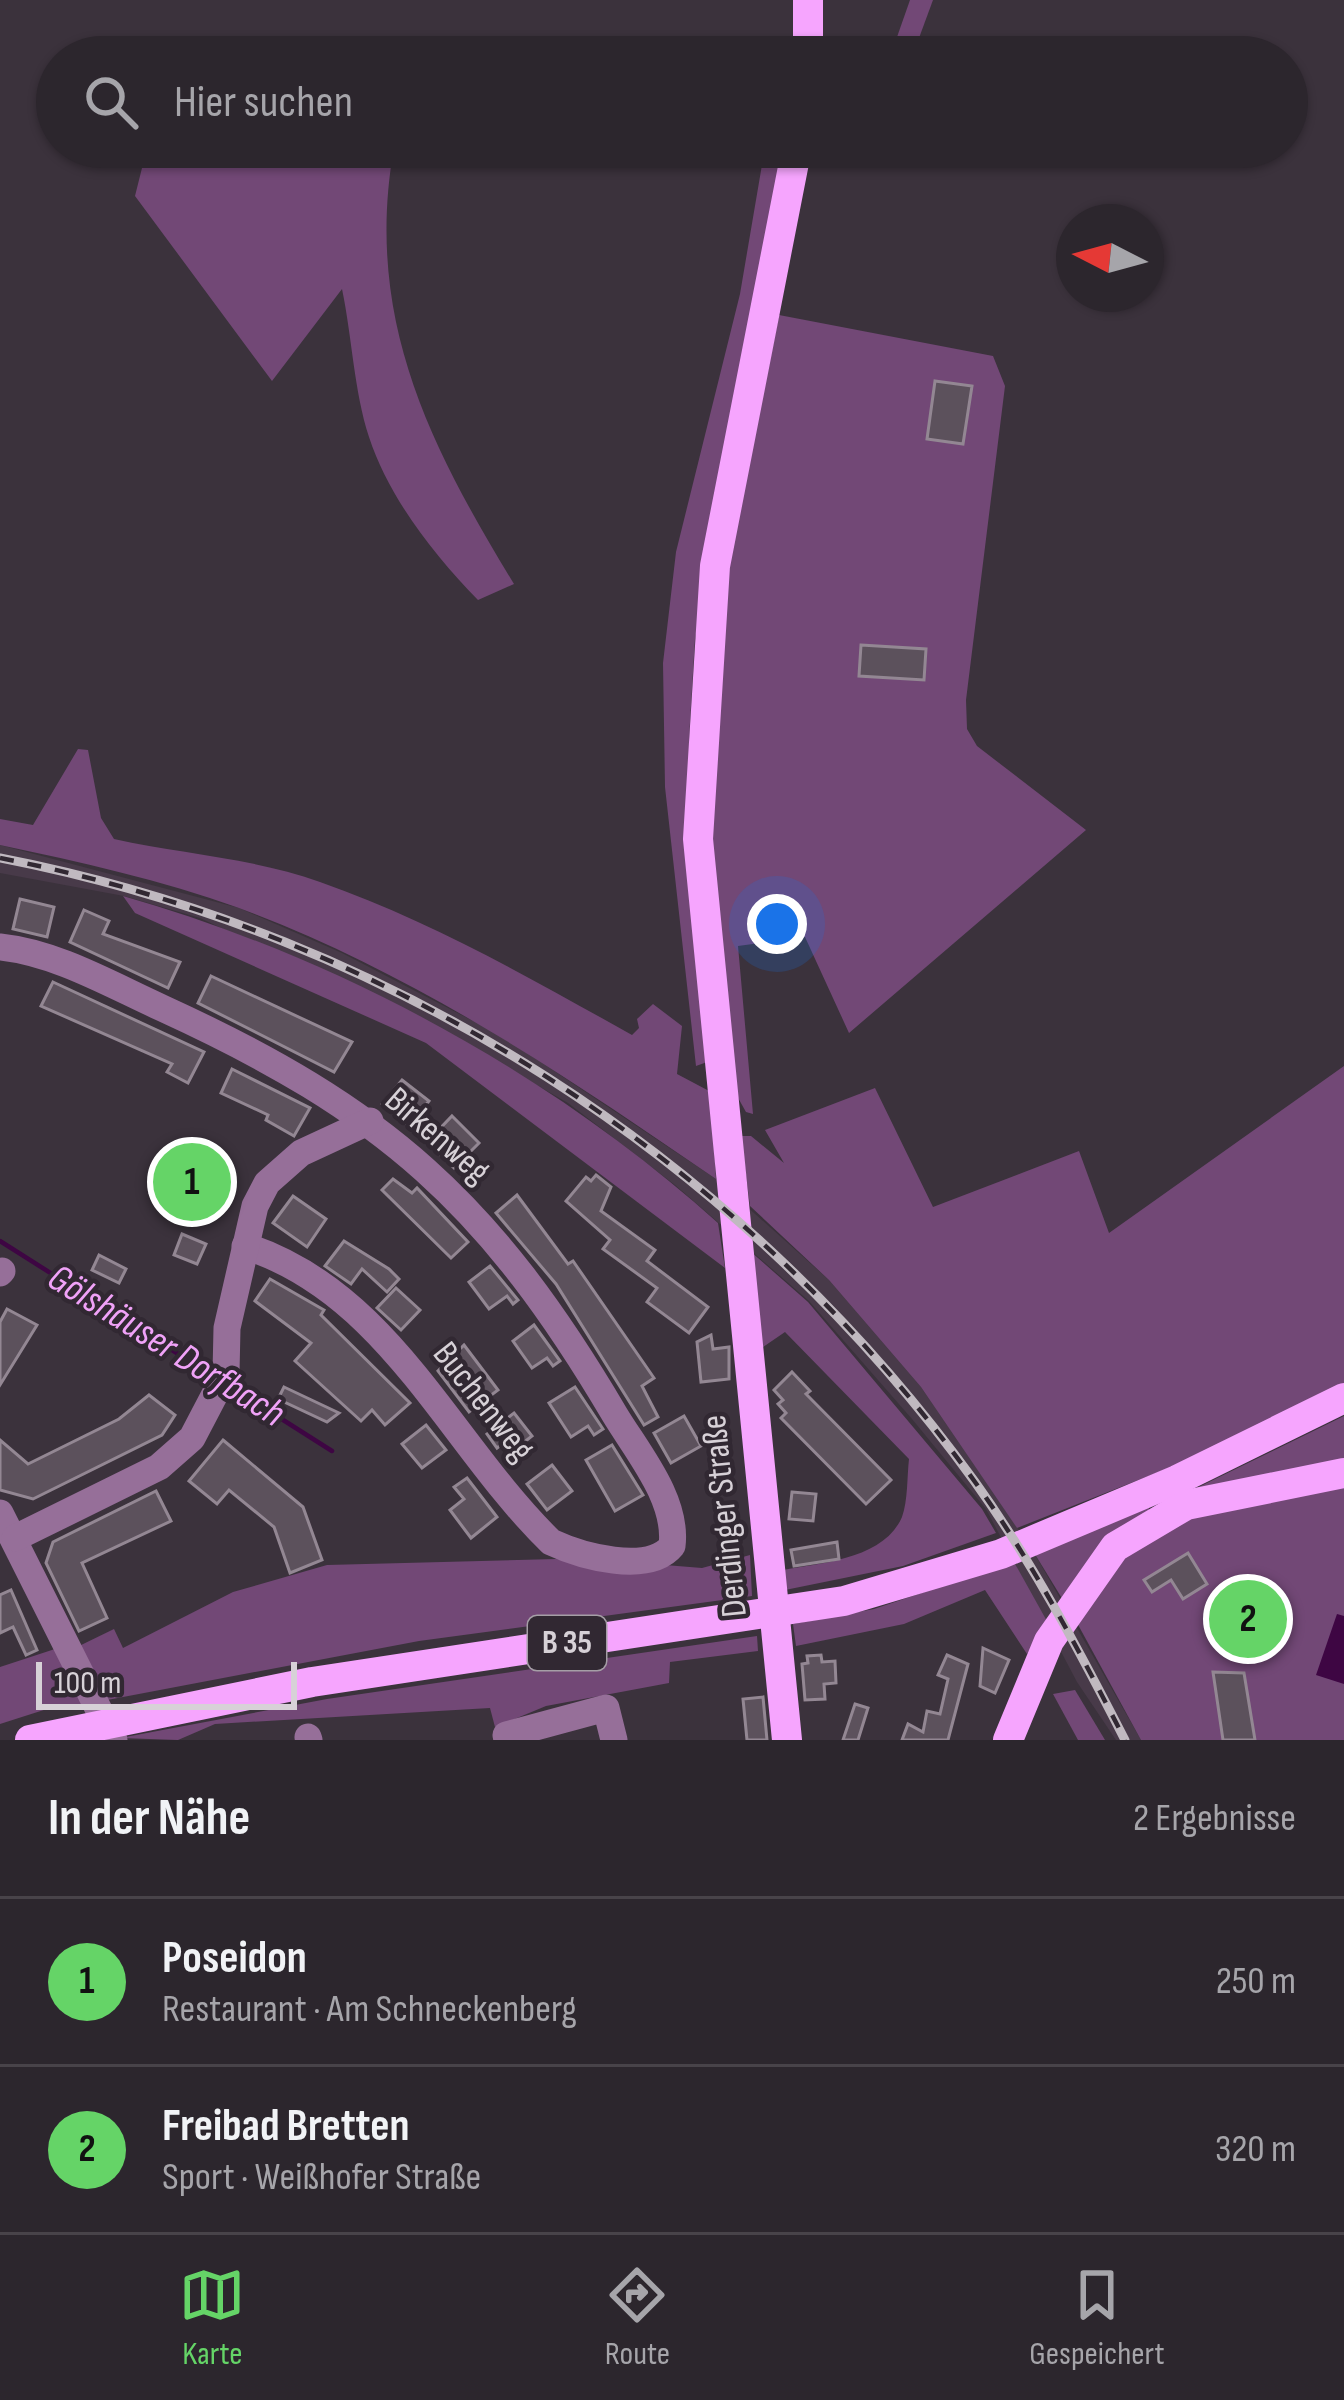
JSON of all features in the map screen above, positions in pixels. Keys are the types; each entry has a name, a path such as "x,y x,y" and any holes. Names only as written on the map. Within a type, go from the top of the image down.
{"main road":[{"path":"808,0 808,36"},
{"name":"Derdinger Straße","path":"787,1740 698,839 703,697 715,566 792,168"},
{"name":"B 35","path":"30,1740 64,1731 121,1728 312,1682 844,1601 1001,1554 1178,1480 1344,1398"},
{"path":"1008,1740 1049,1640 1115,1547 1186,1505 1344,1472"}],"street":[{"name":"Birkenweg","path":"0,947 66,964 237,1042 370,1121 462,1201 519,1268 658,1487 672,1521 672,1546"},
{"path":"16,1538 159,1467 192,1438 222,1385 227,1328 255,1206 281,1167 370,1121"},
{"name":"Buchenweg","path":"245,1246 301,1272 355,1312 400,1356 551,1542 571,1551 651,1560 672,1546"},
{"path":"0,1513 121,1728"},
{"path":"507,1740 506,1735 547,1720 606,1708 614,1740"}],"shaded area":[{"path":"910,0 933,0 920,36 897,36"},
{"path":"142,168 392,168 388,267 410,376 455,480 514,584 478,600 429,545 401,504 364,419 342,289 272,381 135,196"},
{"path":"761,168 783,168 695,639 689,739 710,1061 696,1066 665,787 663,663 676,552 740,294"},
{"path":"779,315 993,356 1005,386 966,700 967,729 977,746 1086,830 849,1033 805,937 738,946 753,1114 746,1112 737,1096 706,807 714,641"},
{"path":"78,749 88,750 101,818 114,839 269,867 361,897 479,952 632,1035 639,1028 637,1019 653,1004 682,1026 677,1074 711,1092 716,1179 486,1028 303,934 210,898 0,845 0,819 33,825"},
{"path":"0,845 239,908 342,953 500,1035 716,1179 829,1280 921,1387 1033,1551 1141,1740 1116,1740 1077,1682 986,1509 912,1419 809,1301 675,1185 568,1103 448,1034 200,918 124,896 0,873"},
{"path":"123,896 284,952 363,987 514,1070 653,1168 718,1223 725,1268 426,1043 135,913"},
{"path":"1344,1066 1344,1384 1199,1456 1017,1528 921,1387 829,1280 750,1206 741,1136 751,1136 784,1163 765,1130 875,1088 933,1207 1079,1151 1109,1233"},
{"path":"750,1251 808,1302 982,1509 996,1533 903,1566 785,1590 783,1570 850,1557 893,1531 904,1511 909,1459 785,1332 760,1349"},
{"path":"1344,1416 1344,1462 1170,1501"},
{"path":"1344,1478 1344,1740 1141,1740 1076,1621 1117,1558 1185,1510"},
{"path":"1149,1504 1149,1513 1063,1600 1033,1551"},
{"path":"750,1555 752,1596 419,1641 102,1701 77,1647 114,1629 123,1648 233,1592 327,1565 556,1559 652,1570 665,1565 702,1568"},
{"path":"1014,1562 1048,1623 1027,1654 985,1590 904,1624 796,1646 793,1624 874,1609"},
{"path":"1337,1614 1344,1616 1344,1684 1316,1675"},
{"path":"757,1636 758,1651 670,1662 669,1683 546,1706 495,1727 490,1708 215,1724 178,1740 120,1738 327,1699"},
{"path":"58,1648 87,1705 50,1708 0,1724 0,1667"},
{"path":"1075,1690 1105,1740 1078,1740 1053,1694"}],"building":[{"path":"935,381 972,386 963,444 927,439"},
{"path":"861,645 926,649 924,680 859,676"},
{"path":"20,899 54,907 47,937 13,929"},
{"path":"84,910 109,921 103,934 180,962 168,988 70,942"},
{"path":"211,976 352,1042 334,1072 198,1003"},
{"path":"53,982 204,1052 188,1083 167,1072 172,1064 41,1006"},
{"path":"232,1069 310,1108 294,1136 266,1120 268,1115 221,1093"},
{"path":"402,1080 429,1101 409,1126 382,1104"},
{"path":"452,1116 479,1143 454,1168 427,1142"},
{"path":"199,1149 211,1157 181,1212 150,1193 164,1172 172,1178 186,1156 192,1160"},
{"path":"596,1175 611,1187 601,1211 655,1250 647,1261 708,1307 689,1333 647,1302 657,1288 603,1249 610,1240 566,1201 586,1177 591,1181"},
{"path":"393,1179 412,1193 417,1188 468,1242 451,1258 382,1190"},
{"path":"517,1195 568,1264 573,1261 654,1378 642,1386 658,1417 644,1425 556,1284 496,1213"},
{"path":"293,1196 326,1219 307,1247 273,1223"},
{"path":"182,1234 206,1244 197,1264 174,1255"},
{"path":"344,1241 399,1279 387,1292 362,1269 351,1284 325,1266"},
{"path":"99,1255 126,1269 119,1283 92,1270"},
{"path":"490,1266 518,1300 513,1304 507,1296 489,1309 469,1282"},
{"path":"270,1279 324,1310 321,1315 410,1403 385,1425 372,1410 361,1421 295,1361 311,1343 255,1301"},
{"path":"396,1288 420,1310 401,1330 377,1308"},
{"path":"7,1309 37,1325 0,1385 0,1322"},
{"path":"534,1325 560,1361 553,1366 547,1358 532,1368 513,1341"},
{"path":"711,1335 713,1349 729,1347 729,1379 701,1382 697,1342"},
{"path":"464,1345 498,1390 469,1412 438,1371"},
{"path":"792,1372 810,1391 806,1394 891,1480 866,1504 781,1418 786,1413 778,1404 783,1400 774,1390"},
{"path":"284,1387 339,1413 327,1422 278,1399"},
{"path":"575,1387 603,1429 594,1435 588,1426 571,1437 549,1403"},
{"path":"149,1395 175,1415 162,1435 33,1499 0,1490 0,1440 28,1464 119,1419"},
{"path":"514,1413 532,1436 513,1451 506,1441 497,1448 487,1434"},
{"path":"684,1416 701,1446 671,1463 654,1433"},
{"path":"426,1425 446,1450 422,1468 402,1444"},
{"path":"223,1440 303,1507 322,1560 290,1573 274,1527 229,1490 217,1504 189,1481"},
{"path":"612,1445 643,1495 615,1511 586,1460"},
{"path":"552,1465 572,1491 547,1510 527,1484"},
{"path":"467,1478 497,1517 471,1538 450,1510 464,1499 454,1487"},
{"path":"156,1491 171,1521 82,1563 107,1618 79,1631 46,1563 53,1542"},
{"path":"792,1492 816,1494 813,1521 789,1519"},
{"path":"837,1542 839,1559 794,1566 791,1550"},
{"path":"1188,1553 1207,1584 1183,1599 1171,1580 1152,1592 1144,1580"},
{"path":"11,1590 37,1650 26,1655 13,1627 0,1633 0,1595"},
{"path":"983,1648 1009,1660 995,1693 980,1686"},
{"path":"821,1655 822,1662 835,1661 836,1683 824,1684 825,1699 805,1700 802,1664 808,1663 807,1656"},
{"path":"947,1655 968,1664 948,1740 902,1740 908,1724 923,1732 927,1711 940,1714 948,1679 938,1675"},
{"path":"1213,1672 1244,1673 1255,1740 1223,1740"},
{"path":"763,1697 767,1740 747,1740 743,1699"},
{"path":"855,1704 868,1708 858,1740 843,1740"}],"waterway":[{"name":"Gölshäuser Dorfbach","path":"0,1241 213,1376"},
{"name":"Gölshäuser Dorfbach","path":"228,1385 332,1451"}],"railway":[{"path":"0,858 145,893 285,942 419,1003 547,1077 667,1162 779,1258 882,1365 975,1482 1036,1576 1125,1740"}],"place":[{"name":"Poseidon","path":"192,1182"},
{"name":"Freibad Bretten","path":"1248,1619"}]}
